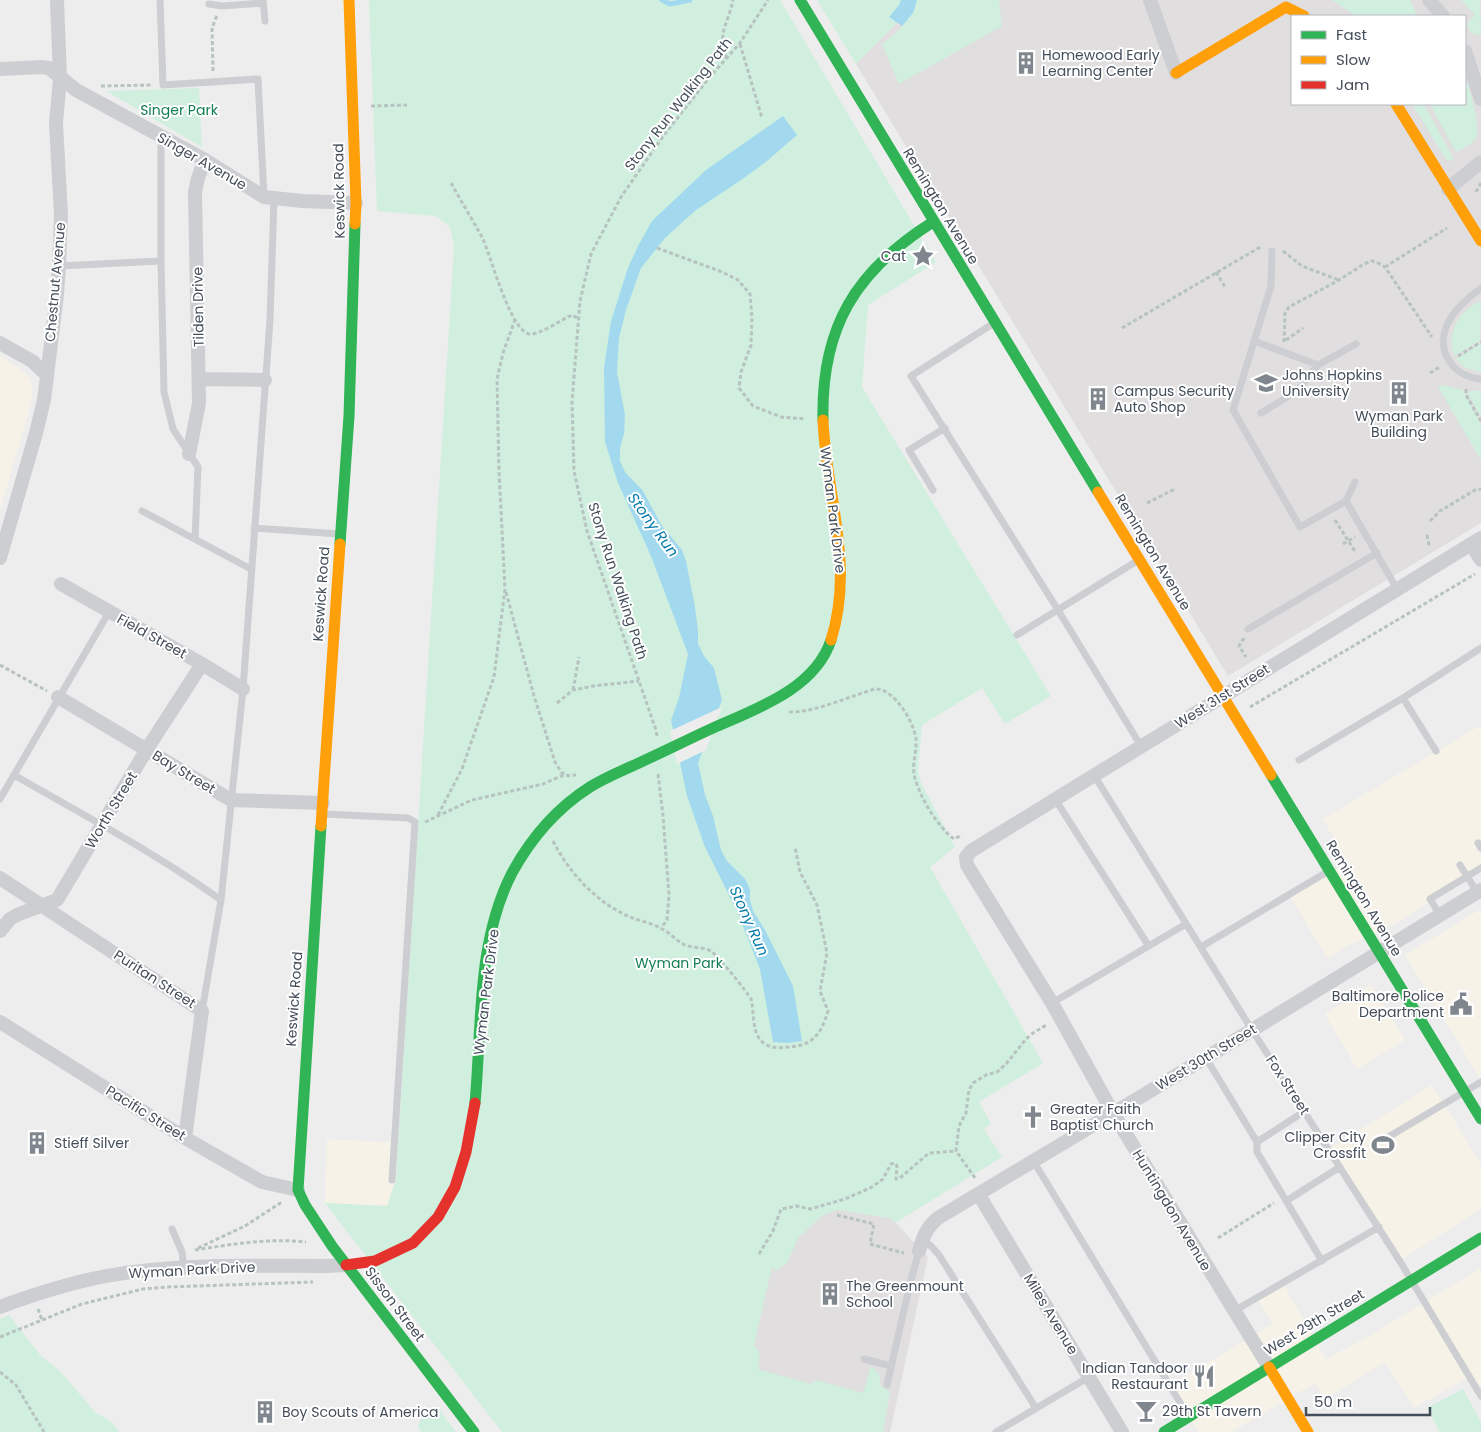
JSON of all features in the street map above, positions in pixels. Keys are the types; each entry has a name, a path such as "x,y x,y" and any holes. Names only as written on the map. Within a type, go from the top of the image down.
{"street":[{"name":"Chestnut Avenue","path":"0,558 44,400 59,266 61,215 56,124 60,78 57,0"},
{"name":"Keswick Road","path":"298,1190 349,416 356,203 349,0"},
{"name":"Remington Avenue","path":"800,0 933,222 1481,1119"},
{"path":"1150,0 1176,73 1285,3 1303,15"},
{"path":"1429,0 1442,15"},
{"path":"1466,54 1481,99"},
{"name":"Singer Avenue","path":"0,69 49,68 76,90 205,160 269,198 302,202 356,203"},
{"path":"1397,105 1481,241"},
{"name":"Tilden Drive","path":"189,454 198,411 200,378 195,192 205,160"},
{"path":"1448,189 1481,162"},
{"name":"Wyman Park Drive","path":"0,1307 50,1290 85,1281 135,1272 184,1268 346,1265 376,1261 408,1245 426,1231 440,1216 451,1196 466,1152 472,1125 486,966 495,919 505,888 522,857 545,826 574,799 594,785 764,705 796,686 818,664 825,654 839,610 841,594 841,553 826,458 822,409 822,385 827,356 847,303 872,270 903,242 933,222"},
{"path":"0,342 32,361 46,374"},
{"path":"200,378 265,380"},
{"path":"1476,541 1481,560"},
{"name":"West 31st Street","path":"966,857 971,851 1222,695 1476,541"},
{"name":"Field Street","path":"61,584 202,664 243,690"},
{"name":"Worth Street","path":"0,931 10,919 19,914 57,900 147,749 202,664"},
{"name":"Bay Street","path":"56,696 231,800 322,809"},
{"name":"Huntingdon Avenue","path":"966,857 967,865 1052,1003 1113,1113 1308,1432"},
{"name":"Puritan Street","path":"0,878 202,1011 185,1138"},
{"name":"West 30th Street","path":"920,1249 929,1225 1479,891"},
{"name":"Pacific Street","path":"0,1022 185,1138 262,1182 298,1190"},
{"name":"Sisson Street","path":"298,1190 305,1205 346,1265 474,1432"},
{"name":"Miles Avenue","path":"979,1195 1122,1432"},
{"name":"West 29th Street","path":"1164,1432 1186,1421 1269,1367 1481,1238"}],"lane":[{"path":"160,0 163,85 258,79 269,198 270,320 243,690 221,900 202,1011"},
{"path":"209,4 222,6 263,2 265,21"},
{"path":"161,137 164,392 173,429 198,467 195,539"},
{"path":"1272,251 1271,286 1233,410 1300,527 1346,501 1355,482"},
{"path":"59,266 161,261"},
{"path":"1481,288 1449,320 1444,331 1443,344 1445,354 1453,368 1472,378 1481,379"},
{"path":"995,322 911,376 1141,746"},
{"path":"1254,341 1318,365"},
{"path":"1261,413 1297,391 1318,365 1356,344"},
{"path":"933,490 910,450 944,428"},
{"path":"1346,501 1398,589"},
{"path":"142,511 249,568"},
{"path":"254,528 340,534"},
{"path":"1248,629 1377,553"},
{"path":"1017,635 1140,560"},
{"path":"0,799 56,696 109,612"},
{"path":"1299,760 1403,698 1481,648"},
{"path":"1403,698 1436,751"},
{"path":"14,775 190,878 221,900"},
{"name":"Fox Street","path":"1094,775 1252,1030 1379,1228 1481,1396"},
{"path":"1055,799 1148,945"},
{"path":"322,809 408,818 416,822 392,1180"},
{"path":"1460,865 1479,891"},
{"path":"1440,915 1430,899 1481,868"},
{"path":"1201,947 1330,870"},
{"path":"1052,1003 1186,924"},
{"path":"1206,1058 1257,1142 1256,1152 1322,1261"},
{"path":"1390,1136 1481,1082"},
{"path":"1257,1142 1305,1112"},
{"path":"1034,1162 1186,1421"},
{"path":"1284,1199 1340,1167"},
{"path":"1234,1311 1379,1228"},
{"path":"172,1229 182,1252 184,1268"},
{"path":"887,1385 890,1366 920,1249 931,1246 939,1255 1036,1408"},
{"path":"864,1359 890,1366"},
{"path":"996,1432 1090,1377"}],"path":[{"path":"726,59 721,37 732,0"},
{"name":"Stony Run Walking Path","path":"657,739 656,730 640,681 587,531 574,471 572,402 580,301 591,254 621,197 664,135 709,78 740,43 768,0"},
{"path":"218,81 213,73 212,28 222,6"},
{"path":"740,43 762,118"},
{"path":"99,86 163,85"},
{"path":"371,106 407,105"},
{"path":"451,183 483,238 520,329 530,334 540,332 572,315 579,319"},
{"path":"1476,192 1481,183"},
{"path":"1384,268 1447,228"},
{"path":"1122,328 1262,245"},
{"path":"657,248 722,272 738,280 750,294 752,318 751,345 741,372 738,388 753,406 781,417 806,419"},
{"path":"1281,249 1302,266 1339,280"},
{"path":"1303,328 1284,342 1285,318 1289,307 1372,261 1378,262 1384,268 1432,337"},
{"path":"1216,272 1225,287"},
{"path":"438,814 462,769 494,677 505,589 499,471 497,379 503,353 515,320"},
{"path":"1481,336 1481,341"},
{"path":"1466,389 1466,395 1481,420"},
{"path":"1147,503 1175,489"},
{"path":"1430,521 1440,511 1475,490 1481,489"},
{"path":"1336,521 1362,562"},
{"path":"1427,535 1429,545"},
{"path":"1257,704 1475,574"},
{"path":"505,589 534,696 555,762 562,773 569,776"},
{"path":"1239,646 1246,657"},
{"path":"572,690 579,657"},
{"path":"0,665 56,696"},
{"path":"558,703 572,690 640,681"},
{"path":"764,705 798,712 875,689 885,690 899,704 914,729 916,750 913,770 920,792 947,834 954,839 962,835"},
{"path":"658,766 658,784 663,816 669,895 667,920 661,928"},
{"path":"416,822 426,822 438,814 472,800 543,784 561,776 577,775"},
{"path":"553,841 570,870 594,895 610,907 661,928 685,946 712,951 750,998 753,1025 758,1036 767,1046 782,1048 801,1047 812,1040 824,1025 828,1011 820,991 827,953 817,905 800,872 795,846"},
{"path":"975,1178 956,1151 959,1126 966,1113 969,1090 973,1083 986,1074 997,1072 1006,1064 1032,1033 1060,1017"},
{"path":"759,1254 773,1231 781,1209 797,1206 810,1209 845,1199 872,1187 883,1178 891,1164 895,1163 897,1166 896,1179 900,1178 929,1152 956,1151"},
{"path":"298,1190 244,1226 193,1251 258,1241 290,1240 306,1242"},
{"path":"1218,1238 1284,1199"},
{"path":"837,1215 874,1224 870,1244 920,1249"},
{"path":"0,1337 82,1304 143,1289 314,1282"},
{"path":"38,1308 42,1320"},
{"path":"0,1372 16,1385 44,1432"}],"shaded area":[{"name":"Johns Hopkins University","path":"911,0 1481,0 1481,523 1228,676 856,64 897,23"},
{"path":"0,356 21,369 29,377 32,385 31,405 0,510"},
{"path":"1481,725 1481,871 1391,926 1347,946 1327,958 1290,896 1347,862 1323,819"},
{"name":"Baltimore Police Department","path":"1481,909 1481,1080 1405,955"},
{"path":"1371,985 1405,1040 1357,1069 1325,1014"},
{"path":"1432,1085 1481,1164 1481,1209 1399,1261 1331,1148"},
{"path":"327,1139 398,1143 396,1179 388,1206 325,1203"},
{"path":"799,1203 891,1218 928,1257 890,1432 720,1432 784,1220"},
{"path":"1481,1268 1481,1398 1469,1377 1414,1408 1385,1362 1325,1399 1315,1383 1231,1432 1198,1432 1170,1385 1273,1324 1257,1298 1282,1282 1326,1359 1369,1336"}],"green space":[{"name":"Wyman Park","path":"369,0 780,0 936,262 868,305 862,387 1051,696 1005,724 982,688 922,725 918,770 921,783 955,847 930,867 1043,1063 979,1102 991,1123 984,1129 1002,1157 895,1223 891,1218 837,1210 823,1215 798,1238 787,1263 775,1271 772,1266 754,1346 760,1352 758,1369 811,1384 816,1380 863,1393 871,1366 879,1373 881,1387 890,1391 883,1432 502,1432 325,1203 387,1206 396,1179 454,247 450,227 435,216 377,211"},
{"path":"817,0 911,0 897,23 856,64"},
{"path":"917,0 999,0 1002,26 899,84 882,44 903,25"},
{"path":"1332,0 1410,0 1416,14 1416,15 1354,15"},
{"path":"1461,0 1480,0 1481,35 1471,33 1467,24 1475,15"},
{"path":"1466,80 1474,108 1477,132 1476,138 1472,142 1456,152 1431,105 1466,105"},
{"name":"Singer Park","path":"199,88 202,147 106,91"},
{"path":"1413,105 1425,105 1453,158 1450,161 1446,159"},
{"path":"1481,301 1480,341 1454,356 1452,339 1456,324 1466,310"},
{"path":"1481,343 1481,372 1466,368 1456,359"},
{"path":"1442,385 1463,390 1481,424 1481,460 1438,387"},
{"path":"1469,391 1481,391 1481,417 1468,394"},
{"path":"9,1315 41,1356 60,1371 95,1412 113,1423 119,1432 0,1432 0,1319"},
{"path":"1463,1389 1481,1422 1481,1432 1440,1432 1427,1408"},
{"path":"434,1409 439,1409 456,1432 421,1432 418,1426 422,1417"}],"water":[{"path":"901,0 917,0 913,13 902,26 889,17"},
{"name":"Stony Run","path":"783,116 797,135 767,161 696,210 665,238 641,268 626,310 619,338 617,372 625,415 620,461 625,472 643,491 662,526 682,550 695,607 698,644 704,656 714,668 722,700 698,763 721,850 727,861 745,879 750,889 753,911 765,930 793,986 802,1041 788,1043 773,1042 760,969 737,911 705,847 687,796 671,720 679,698 688,654 651,556 618,483 605,442 604,368 611,321 628,268 652,221 706,170"}],"pier":[{"path":"722,707 706,750 677,764 670,731"}],"waterway":[{"path":"662,0 670,4 690,0"}],"traffic: fast":[{"path":"800,0 1098,492"},
{"path":"823,420 824,387 828,357 836,330 848,305 863,282 883,261 906,241 933,222"},
{"path":"340,544 349,416 355,224"},
{"path":"475,1103 480,1016 486,957 492,928 500,900 512,873 536,836 567,804 596,783 765,705 782,695 812,672 823,657 831,640"},
{"path":"1271,775 1481,1119"},
{"path":"321,826 298,1190 305,1205 332,1246 474,1432"},
{"path":"1164,1432 1481,1238"}],"traffic: slow":[{"path":"349,0 356,203 355,224"},
{"path":"1176,73 1286,7 1302,15"},
{"path":"1397,105 1481,241"},
{"path":"823,420 840,557 838,612 831,640"},
{"path":"1098,492 1271,775"},
{"path":"321,826 340,544"},
{"path":"1269,1367 1308,1432"}],"traffic: jam":[{"path":"346,1265 375,1261 413,1243 438,1217 455,1187 466,1152 475,1103"}],"place":[{"name":"Homewood Early Learning Center","path":"1026,63"},
{"name":"Cat","path":"923,256"},
{"name":"Johns Hopkins University","path":"1266,383"},
{"name":"Wyman Park Building","path":"1399,393"},
{"name":"Campus Security Auto Shop","path":"1098,399"},
{"name":"Baltimore Police Department","path":"1461,1004"},
{"name":"Greater Faith Baptist Church","path":"1033,1117"},
{"name":"Stieff Silver","path":"37,1143"},
{"name":"Clipper City Crossfit","path":"1383,1145"},
{"name":"The Greenmount School","path":"830,1294"},
{"name":"Indian Tandoor Restaurant","path":"1204,1376"},
{"name":"29th St Tavern","path":"1146,1411"},
{"name":"Boy Scouts of America","path":"265,1412"}]}
